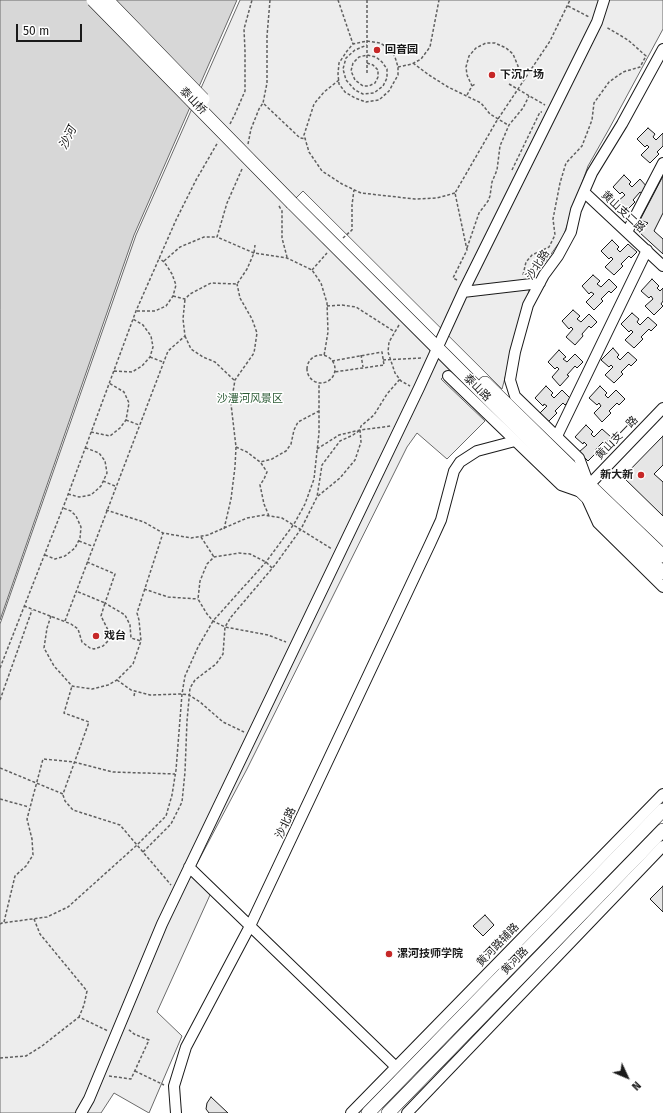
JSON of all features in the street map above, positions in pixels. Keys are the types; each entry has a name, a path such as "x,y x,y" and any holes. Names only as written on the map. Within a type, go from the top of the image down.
{"main road":[{"name":"泰山桥","path":"93,0 295,200"},
{"name":"泰山桥","path":"107,0 295,200"},
{"name":"泰山路","path":"295,200 341,241 437,349"},
{"name":"泰山路","path":"295,200 437,349 585,492 663,573"},
{"name":"泰山路","path":"585,492 663,556"},
{"name":"黄河路","path":"368,1113 663,810"},
{"name":"黄河路","path":"388,1113 663,830"}],"street":[{"path":"81,1113 89,1099 162,924 177,892 463,292 597,22 604,0"},
{"name":"沙北路","path":"663,49 622,124 592,173 576,210 571,232 558,256 544,275 528,305 515,352 510,380 515,396 579,458 585,492 598,523 663,587"},
{"path":"627,232 663,163"},
{"name":"黄山支二路","path":"584,192 663,266"},
{"path":"557,436 647,250"},
{"path":"463,292 540,283"},
{"path":"448,376 561,485 585,492"},
{"name":"黄山支一路","path":"585,492 663,408"},
{"name":"沙北路","path":"176,1113 174,1086 186,1047 250,926 430,544 440,520 454,471 460,462 477,451 515,441"},
{"name":"黄河路辅路","path":"351,1113 663,794"},
{"path":"407,1113 663,846"},
{"path":"189,867 396,1067"}],"path":[{"path":"228,126 245,91 244,29 252,0"},
{"path":"248,144 251,129 263,103 267,83 267,36 270,0"},
{"path":"338,0 353,44"},
{"path":"367,0 367,72"},
{"path":"398,67 421,59 430,47 439,0"},
{"path":"467,250 455,193 498,119 550,41 570,0"},
{"path":"522,285 526,262 532,255 549,247 555,235 553,219 562,176 566,163 582,146 592,120 594,103 609,82 623,72 640,67 646,56 628,40 568,6"},
{"path":"367,41 380,43 390,49 395,58 398,67 398,75 389,91 379,100 366,102 355,98 346,92 339,84 339,63 353,44 367,41"},
{"path":"472,86 466,71 468,56 476,48 486,43 495,43 506,48 512,54 518,66 518,76 524,80"},
{"path":"367,45 350,54 346,58 343,69 346,80 355,90 363,94 374,93 383,86 387,78 387,69 382,62 376,57 367,55 359,56 353,64 351,71 355,80 363,86 368,86 375,83 378,77 378,70 373,65 367,63"},
{"path":"413,63 448,87 481,103 490,114 509,125"},
{"path":"339,80 324,92 314,104 304,135 309,152 322,171 361,193 415,199 437,198 455,193"},
{"path":"467,95 472,86 475,84"},
{"path":"509,84 554,108"},
{"path":"458,281 453,278 467,250 479,213 490,196 492,182 497,170 500,146 509,125 523,108 529,96"},
{"path":"263,103 300,138 306,139"},
{"path":"0,668 86,448 136,311 176,220 196,180 221,138"},
{"path":"217,237 227,203 243,166"},
{"path":"341,241 352,230 352,205 354,190"},
{"path":"277,202 282,211 282,238 287,258"},
{"path":"164,262 180,247 204,236 217,237 254,253 287,258 312,270 321,284 327,306 328,332 324,356"},
{"path":"224,529 231,499 235,467 236,447 231,404 235,380 254,353 257,333 252,319 240,298 237,284 247,270 254,253 255,245"},
{"path":"312,270 326,254"},
{"path":"136,311 155,312 166,306 173,296 176,285 172,274 164,262 159,258"},
{"path":"235,380 215,362 191,349 185,336 182,319 185,299 190,294 210,284 237,284"},
{"path":"173,296 185,299"},
{"path":"327,306 342,305 356,307 395,332"},
{"path":"114,371 132,372 142,366 150,357 153,347 151,336 143,326 133,319"},
{"path":"399,325 389,342 388,352 390,360 395,373 400,379 417,390"},
{"path":"65,621 115,486 168,351 185,336"},
{"path":"384,360 390,360 437,349"},
{"path":"332,361 382,352 384,360 384,365 334,372"},
{"path":"320,355 324,356 332,361 334,372 330,379 319,383 312,380 307,373 308,364 312,358 320,355"},
{"path":"361,355 363,368"},
{"path":"150,357 164,362"},
{"path":"143,852 171,824 182,802 190,688 195,680 216,664 222,654 225,626 272,568 301,529 317,497 322,466 340,441 360,430 361,426 374,415 387,394 400,379"},
{"path":"91,432 110,436 120,428 126,420 129,403 124,392 109,383"},
{"path":"0,924 47,917 68,907 138,845 166,816 172,795 175,774 185,676 198,647 213,621 266,562 294,524 305,504 314,479 318,449 319,383"},
{"path":"260,462 272,459 286,451 291,444 294,430 298,422 319,411"},
{"path":"126,420 139,425"},
{"path":"318,449 339,435 360,430 401,424"},
{"path":"317,497 340,478 355,460 361,442 360,430"},
{"path":"236,447 247,452 260,462 267,472 260,485 264,504 269,516"},
{"path":"68,494 79,497 91,495 101,486 107,473 105,461 99,453 86,448"},
{"path":"103,481 115,486"},
{"path":"45,555 55,559 65,556 75,548 79,541 81,527 76,516 71,511 63,508"},
{"path":"106,510 144,522 163,533 191,538 201,537 224,529 247,518 264,515 282,518 294,524 339,554"},
{"path":"51,616 47,628 44,648 54,666 72,686 92,689 108,685 118,680 134,664 141,641 137,613 163,533"},
{"path":"201,537 214,557"},
{"path":"79,541 93,546"},
{"path":"272,568 266,562 250,554 239,553 214,557 208,564 200,581 198,600 213,621 225,626 268,635 296,645"},
{"path":"24,606 71,624 78,629 82,642 90,648 94,649 103,646 108,641 109,632 101,616 115,574 87,562"},
{"path":"144,589 168,597 198,600"},
{"path":"76,591 105,603 125,615 130,625 131,638 141,641"},
{"path":"0,700 32,610"},
{"path":"118,680 135,691 150,694 182,694 189,696 200,702 222,722 252,735"},
{"path":"72,686 64,713 89,722 63,794 65,801 72,810 120,826 138,845 177,892"},
{"path":"134,696 135,691"},
{"path":"3,923 15,876 26,866 33,855 32,839 27,820 29,807 43,759 74,762 113,772 175,774"},
{"path":"0,768 63,794"},
{"path":"0,799 29,807"},
{"path":"0,1058 26,1056 42,1046 79,1017 84,1005 87,991 40,934 34,919"},
{"path":"79,1017 116,1034"},
{"path":"98,1076 116,1076 131,1079 149,1040 134,1034 121,1023"},
{"path":"135,1071 166,1086"}],"shaded area":[{"name":"沙澧河风景区","path":"240,0 663,0 663,29 588,166 563,237 549,257 535,273 525,303 502,389 303,191 287,207 450,371 441,379 485,421 447,459 417,433 407,447 247,769 191,875 210,895 157,1012 182,1036 149,1113 114,1093 101,1113 0,1113 0,624 136,235"}],"water":[{"name":"沙河","path":"0,0 237,0 134,235 0,620"}],"building":[{"path":"648,128 655,134 653,137 656,140 663,133 663,146 657,152 659,154 650,163 641,155 649,147 647,145 645,147 637,139"},
{"path":"624,175 631,182 629,184 632,187 640,179 648,188 643,194 640,192 633,200 635,202 626,211 617,202 625,195 622,192 620,194 613,187"},
{"path":"663,176 663,213 654,231 663,239 663,254 639,232 648,223 640,220"},
{"path":"612,240 619,247 617,249 620,252 628,244 637,252 631,258 629,256 621,264 623,266 614,275 605,267 613,259 611,257 609,259 601,251"},
{"path":"593,275 600,281 597,284 601,287 609,279 617,287 611,293 609,291 601,299 603,301 594,310 586,302 594,294 591,292 589,294 582,286"},
{"path":"652,279 659,286 657,288 660,291 663,288 663,301 661,304 663,306 654,315 645,306 653,299 651,296 649,298 641,291"},
{"path":"573,310 580,316 577,319 581,322 589,314 597,322 591,328 589,326 575,345 566,337 573,329 571,327 569,329 562,321"},
{"path":"632,313 639,319 637,322 640,325 648,317 657,325 651,331 649,329 641,337 643,339 634,348 625,340 633,332 631,330 629,332 621,324"},
{"path":"613,348 619,355 617,357 620,360 628,352 637,360 631,366 629,364 621,372 623,374 614,383 605,375 613,367 611,365 609,367 601,360"},
{"path":"559,350 566,357 563,359 567,362 575,354 583,362 577,368 575,366 560,386 552,377 559,369 557,367 555,369 548,362"},
{"path":"546,386 553,393 551,395 554,398 562,390 571,399 565,405 563,403 555,411 557,413 548,422 539,414 547,406 544,404 543,406 535,398"},
{"path":"600,386 607,393 605,395 608,398 616,390 625,399 619,405 617,403 609,411 611,413 602,422 594,413 601,406 599,403 597,405 589,398"},
{"path":"586,425 593,432 591,434 594,437 602,429 611,437 605,444 603,442 595,450 597,452 588,461 579,452 587,445 584,442 583,444 575,437"},
{"name":"新大新","path":"663,436 663,465 654,474 663,482 663,516 623,477"},
{"path":"663,886 663,912 650,899"},
{"path":"485,915 494,925 483,936 473,926"},
{"path":"211,1097 228,1113 209,1113 206,1109 207,1103"}],"place":[{"name":"回音园","path":"377,50"},
{"name":"下沉广场","path":"492,75"},
{"name":"新大新","path":"641,475"},
{"name":"戏台","path":"96,636"},
{"name":"漯河技师学院","path":"389,954"}]}
